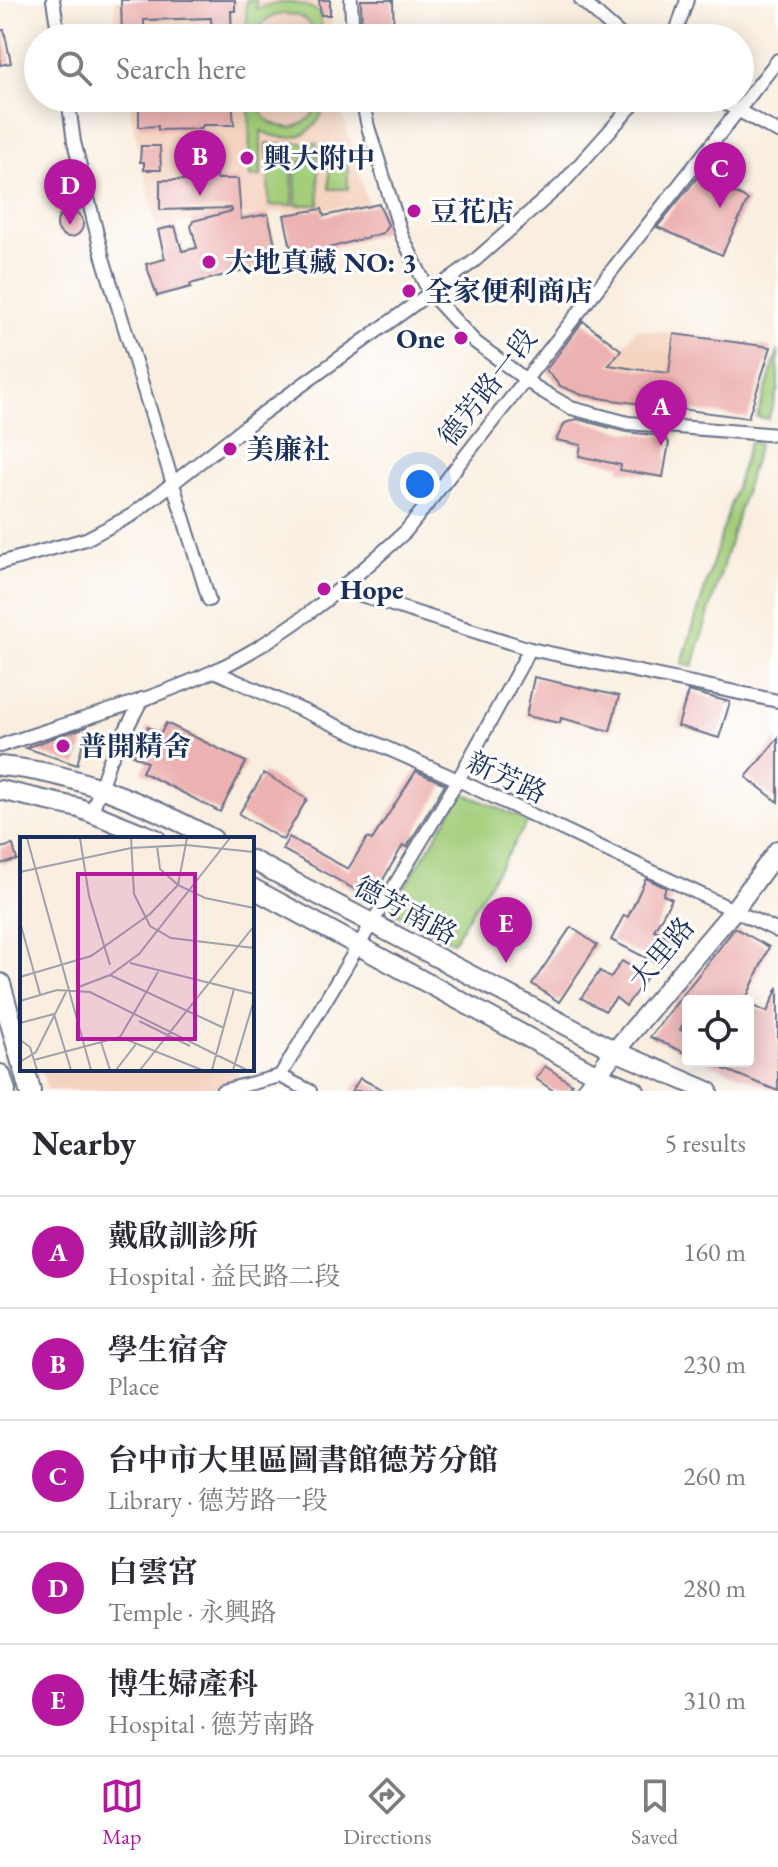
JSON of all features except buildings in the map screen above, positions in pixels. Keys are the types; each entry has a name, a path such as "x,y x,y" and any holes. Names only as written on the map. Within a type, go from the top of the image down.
{"main road":[{"path":"0,984 20,1055"},
{"path":"25,1071 30,1091"},
{"path":"0,1075 5,1091"}],"street":[{"path":"53,0 57,24"},
{"path":"351,0 352,24"},
{"path":"581,0 608,24"},
{"path":"679,24 687,0"},
{"name":"德芳路一段","path":"754,91 778,60"},
{"path":"70,112 74,142 103,258 209,600"},
{"path":"365,112 402,236 429,292 475,342 524,379 571,408 617,421 778,435"},
{"path":"0,563 86,539 132,515 259,416 473,262 563,183 626,112"},
{"name":"德芳路一段","path":"0,746 142,699 214,671 289,627 342,589 406,531 737,112"},
{"path":"740,112 778,132"},
{"path":"342,589 530,649 778,701"},
{"path":"280,1076 458,780 530,649"},
{"name":"新芳路","path":"214,671 458,780 778,931"},
{"path":"92,812 109,762 142,699"},
{"path":"0,766 77,779 101,787 209,837"},
{"path":"0,790 92,812 151,837"},
{"name":"大里路","path":"585,1091 734,910 778,850"},
{"name":"德芳南路","path":"254,861 615,1051 708,1091"},
{"name":"德芳南路","path":"254,889 599,1076 635,1091"},
{"path":"222,1091 280,1076 310,1091"}],"shaded area":[{"path":"114,0 330,0 332,24 117,24"},
{"name":"興大附中","path":"131,112 342,112 368,205 205,219 156,227"},
{"path":"637,328 674,334 669,373 609,365"},
{"path":"42,1071 240,1071 243,1083 209,1091 47,1091"}],"green space":[{"path":"246,0 256,0 257,9 289,3 305,6 320,13 321,24 309,24 297,16 286,14 276,15 263,24 247,24"},
{"path":"249,112 262,112 268,120 291,128 302,124 314,112 322,112 311,129 294,137 261,131 261,176 250,177"},
{"path":"294,143 317,143 318,158 294,158"},
{"path":"267,144 291,144 291,158 268,159"},
{"path":"347,150 348,189 329,189 329,151"},
{"path":"318,161 319,205 296,205 295,162"},
{"path":"292,162 293,205 269,206 268,163"},
{"path":"778,351 778,389 768,419 757,417"},
{"path":"750,441 759,444 693,666 682,663"},
{"path":"463,793 528,821 453,942 396,913 394,904"}],"place":[{"name":"興大附中","path":"247,158"},
{"name":"學生宿舍","path":"200,196"},
{"name":"台中市大里區圖書館德芳分館","path":"720,208"},
{"name":"豆花店","path":"414,211"},
{"name":"白雲宮","path":"70,225"},
{"name":"大地真藏 NO: 3","path":"209,262"},
{"name":"全家便利商店","path":"409,291"},
{"name":"One","path":"461,338"},
{"name":"戴啟訓診所","path":"661,446"},
{"name":"美廉社","path":"230,449"},
{"name":"Hope","path":"324,589"},
{"name":"普開精舍","path":"63,746"},
{"name":"博生婦產科","path":"506,963"}]}
